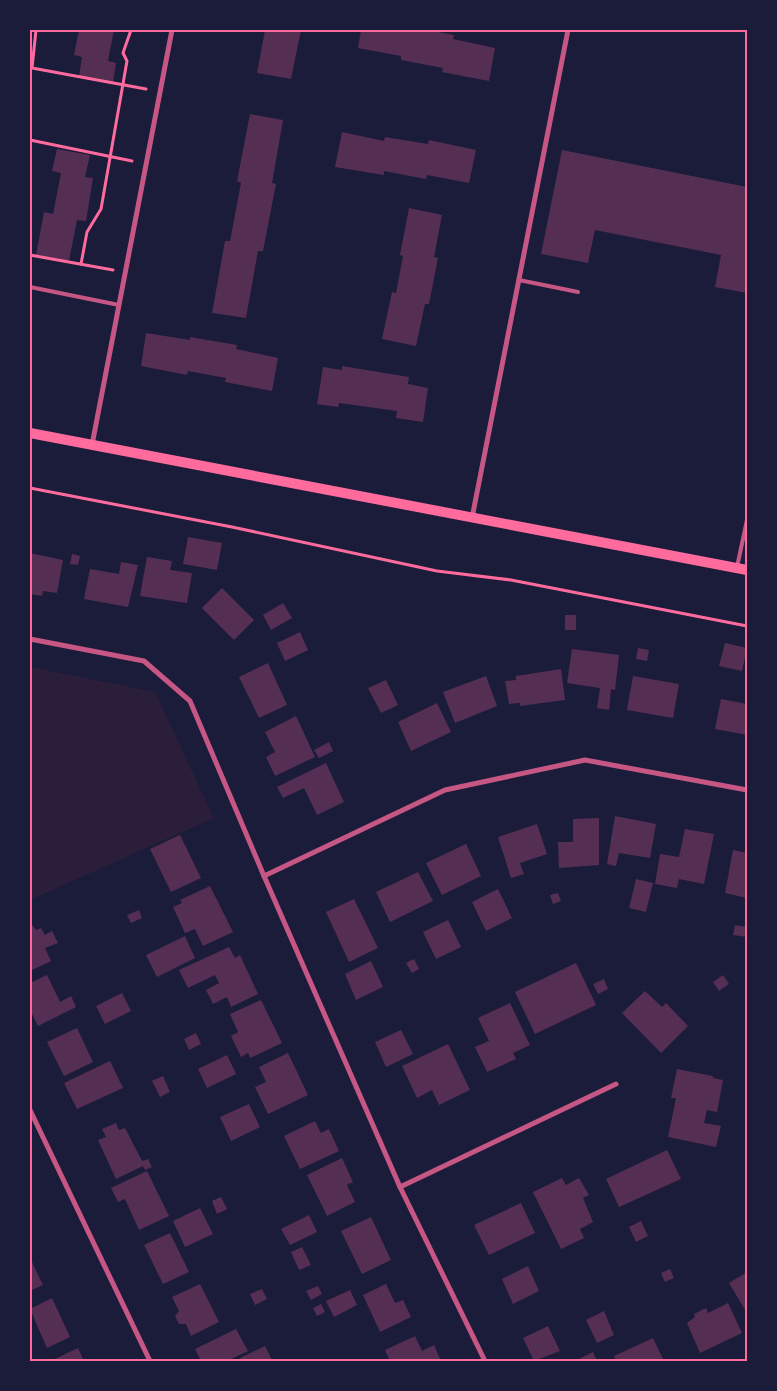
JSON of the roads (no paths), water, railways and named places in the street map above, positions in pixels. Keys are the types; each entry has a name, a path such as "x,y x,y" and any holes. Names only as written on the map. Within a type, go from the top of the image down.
{"main road":[{"path":"30,434 744,570"}],"street":[{"path":"92,445 172,30"},
{"path":"472,518 568,30"},
{"path":"30,639 144,661 190,701 400,1187 485,1361"},
{"path":"264,876 445,790 585,760 747,790"},
{"path":"400,1187 616,1084"},
{"path":"30,1110 150,1361"}],"lane":[{"path":"519,280 578,292"},
{"path":"30,287 119,304"},
{"path":"744,570 747,520"}]}
